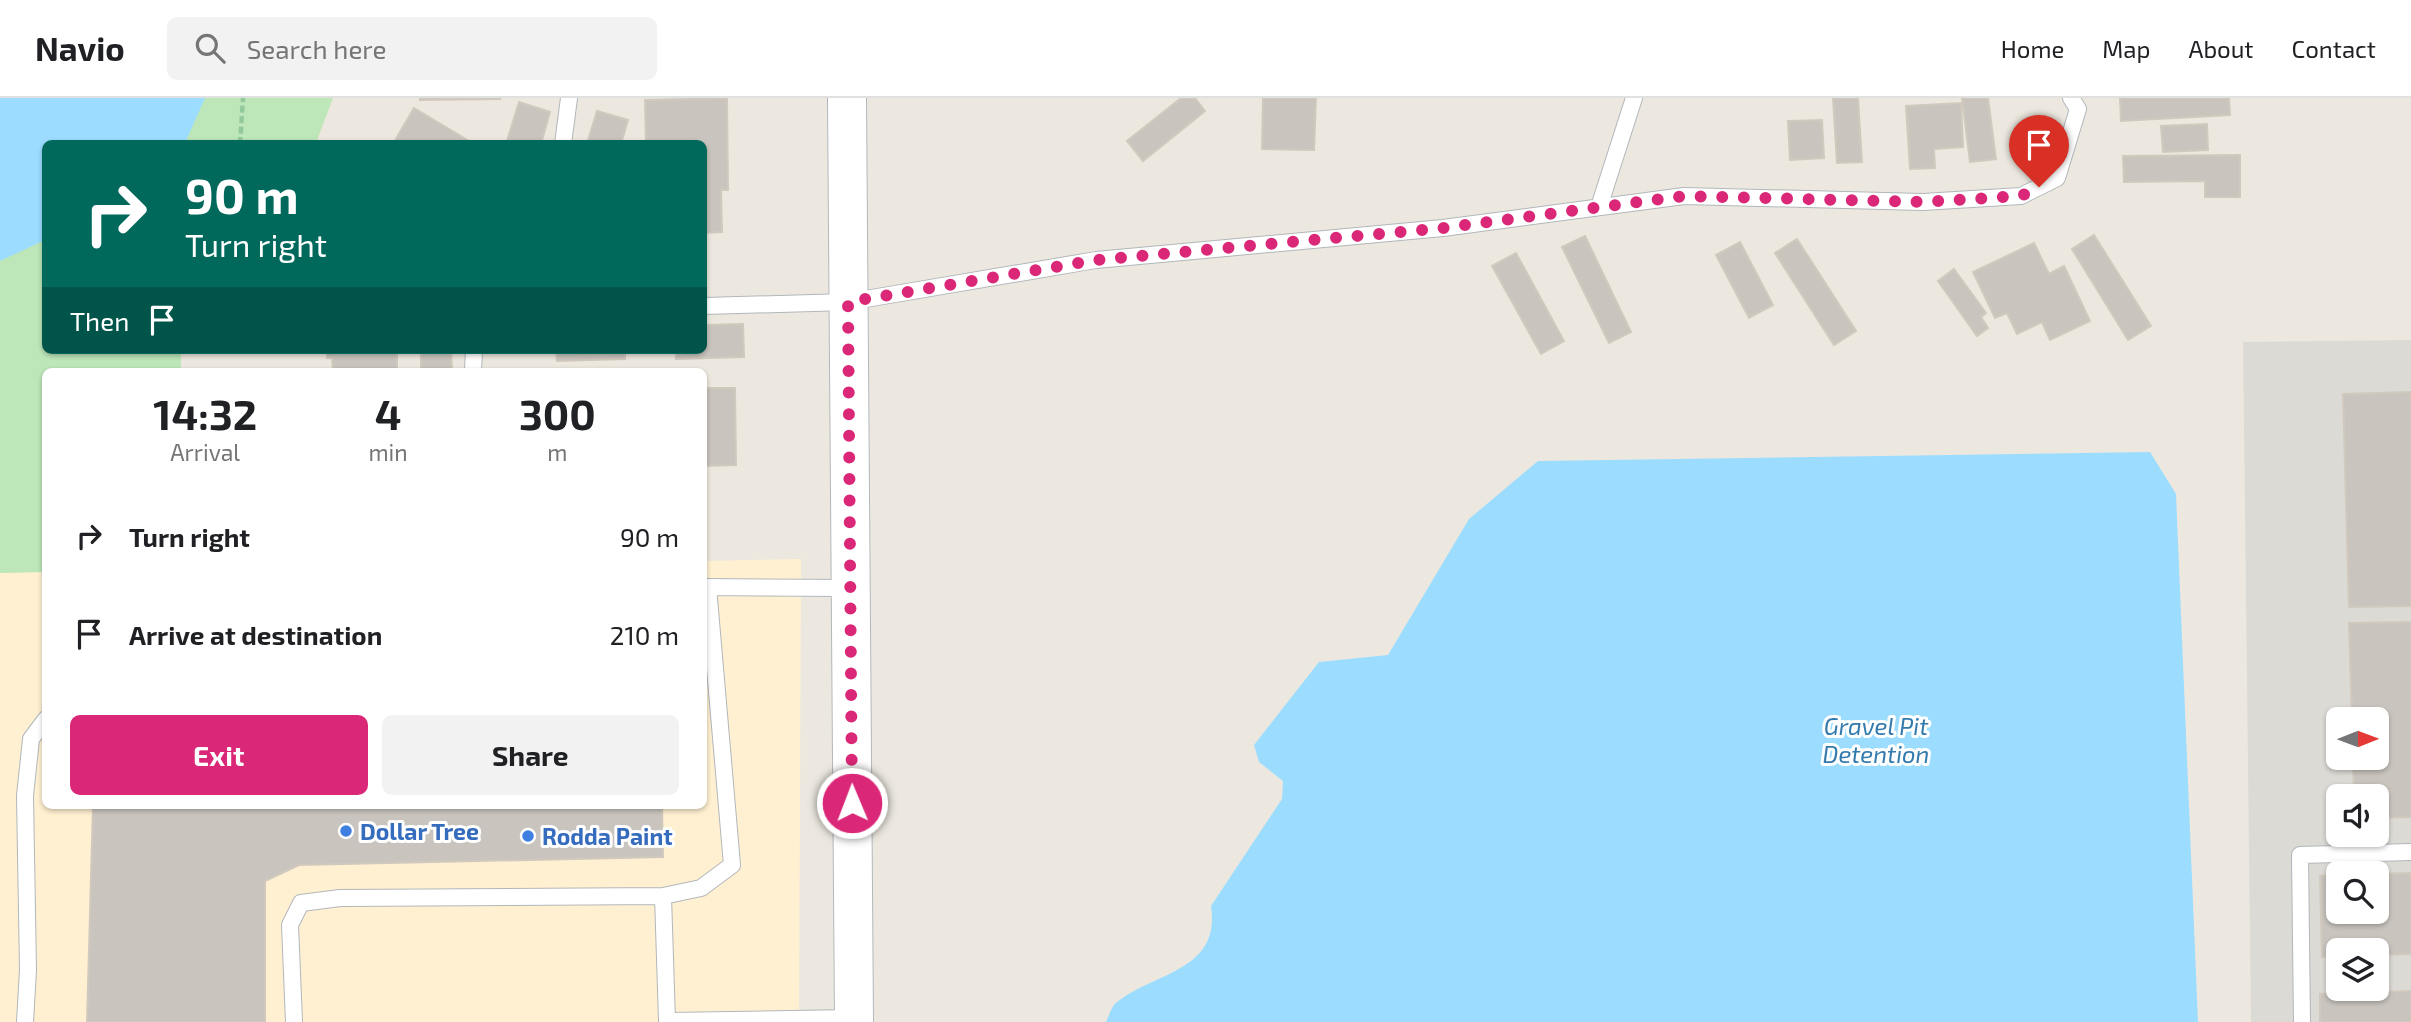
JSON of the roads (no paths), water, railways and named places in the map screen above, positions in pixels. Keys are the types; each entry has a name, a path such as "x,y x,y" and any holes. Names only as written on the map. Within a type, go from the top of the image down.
{"main road":[{"path":"847,98 854,1020"}],"lane":[{"path":"564,140 569,98"},
{"path":"1600,207 1634,98"},
{"path":"707,306 848,302 1096,260 1443,228 1684,196 1923,202 2021,196 2057,178 2078,109 2071,98"},
{"path":"707,587 850,588"},
{"path":"294,1022 290,925 300,903 340,898 663,896 701,887 732,865 707,598"},
{"path":"25,1022 28,970 25,796 32,739 42,725"},
{"path":"2302,1022 2300,855 2411,852"},
{"path":"663,896 667,1021 854,1020"}],"water":[{"path":"0,98 205,98 186,140 42,140 42,241 0,261"},
{"name":"Gravel Pit Detention","path":"2150,452 2176,494 2198,1022 1106,1022 1116,1003 1181,968 1195,958 1206,945 1211,928 1211,906 1282,799 1283,781 1259,762 1254,745 1319,662 1388,655 1469,519 1538,461"}],"place":[{"name":"Dollar Tree","path":"346,831"},
{"name":"Rodda Paint","path":"528,836"}]}
